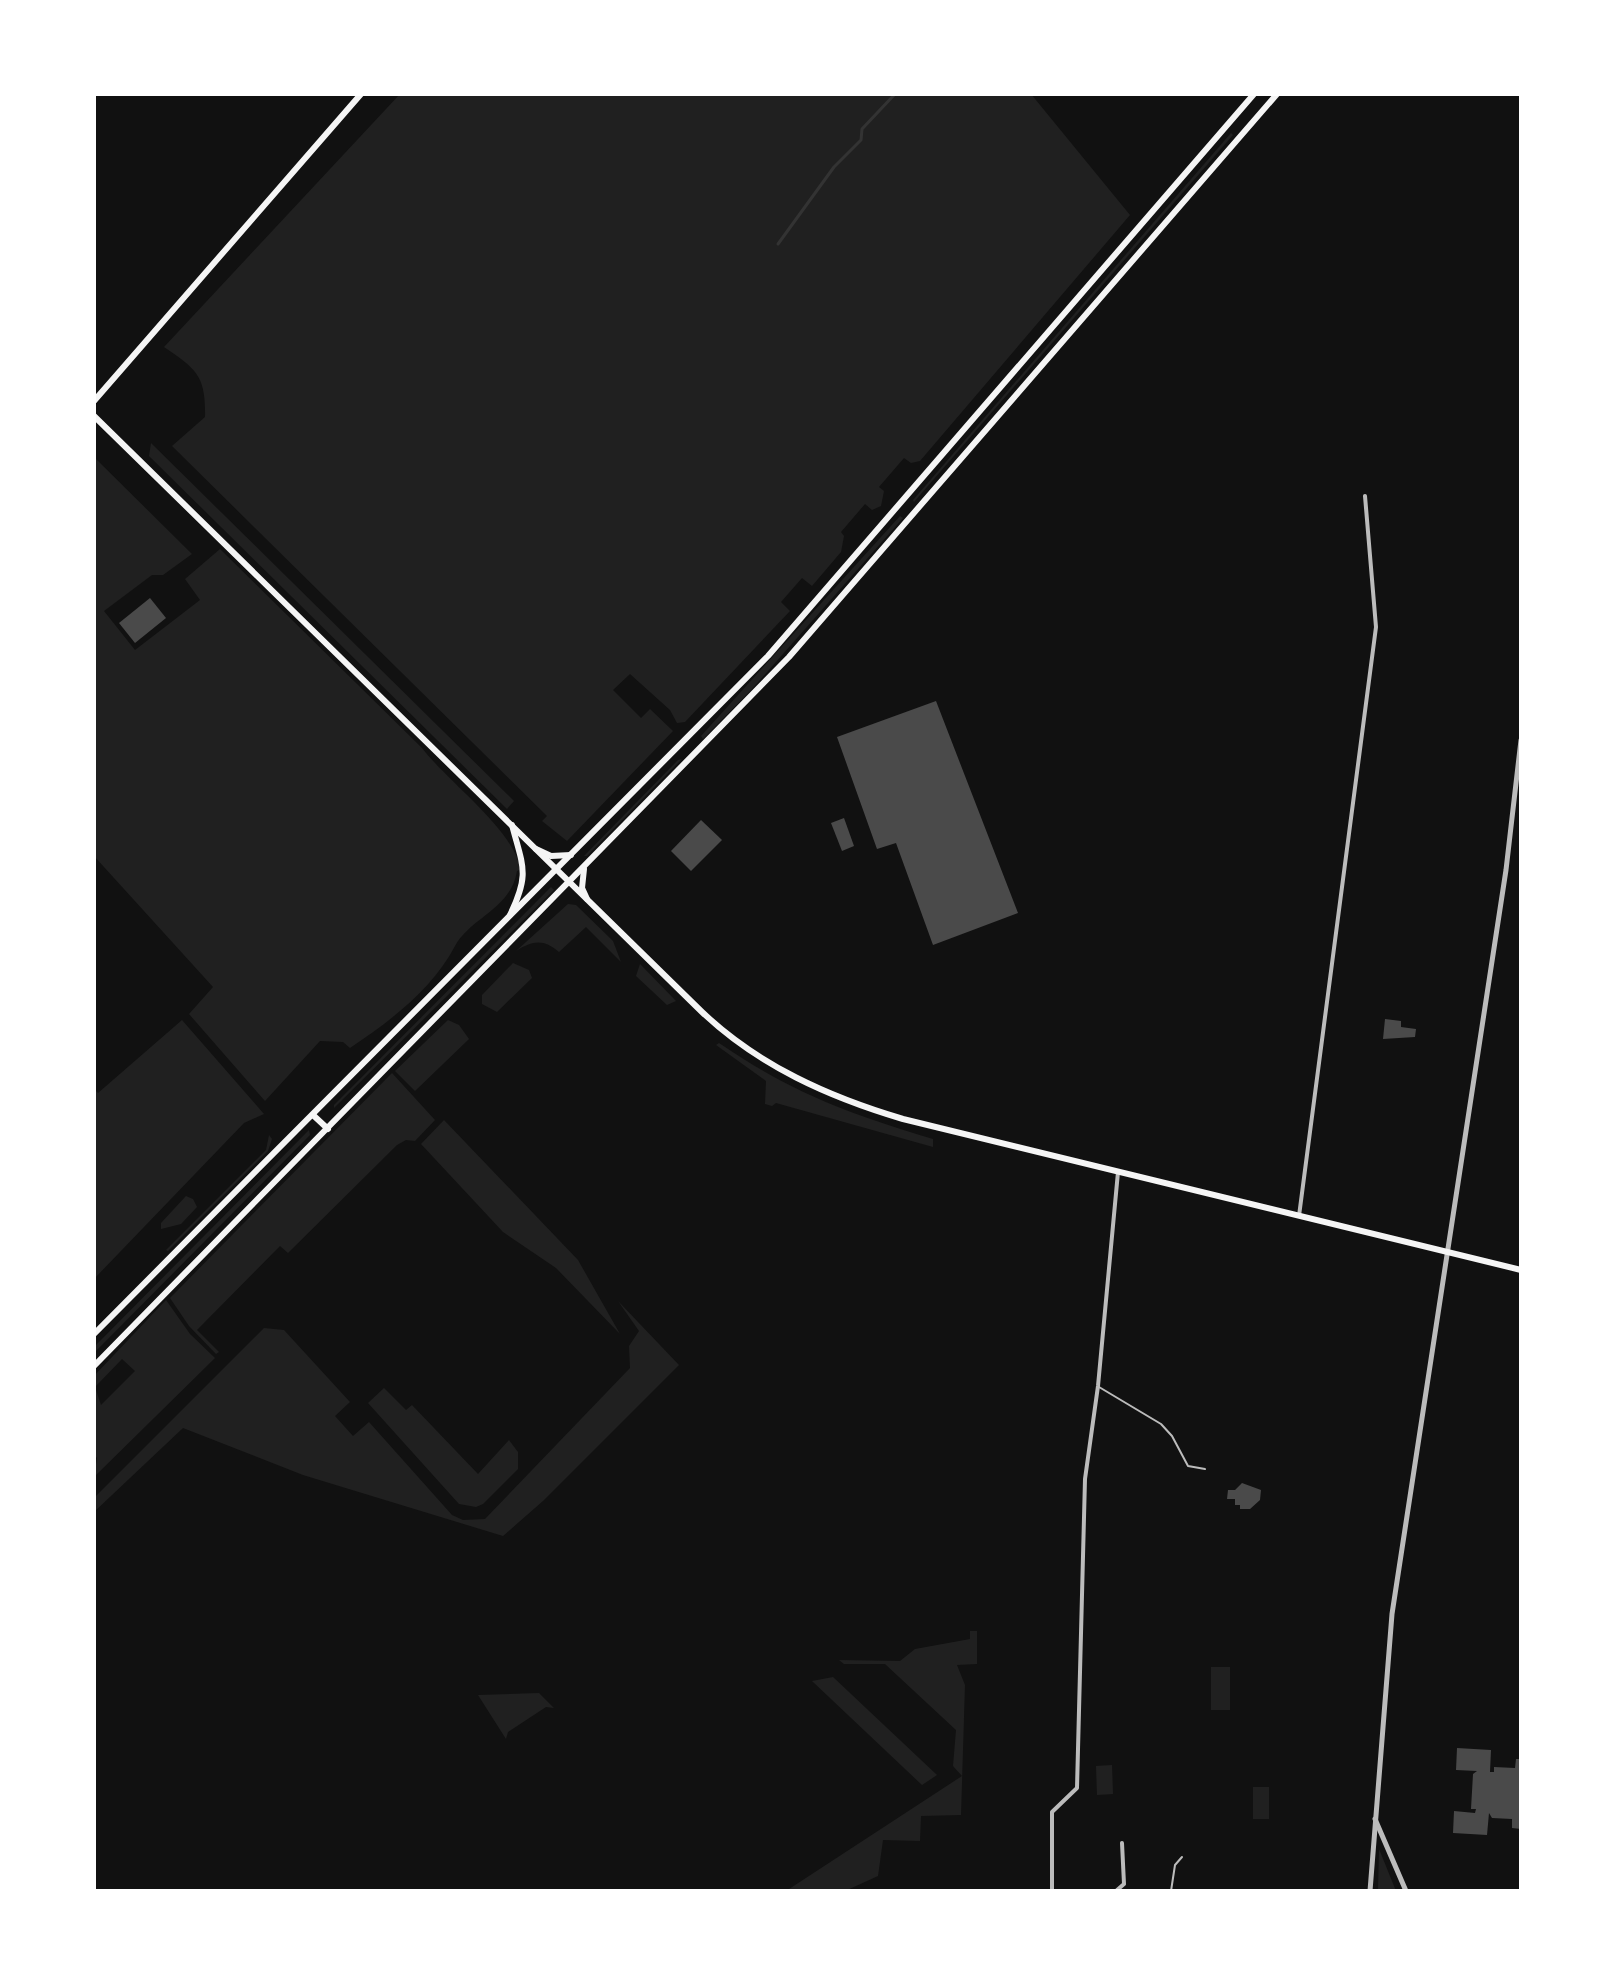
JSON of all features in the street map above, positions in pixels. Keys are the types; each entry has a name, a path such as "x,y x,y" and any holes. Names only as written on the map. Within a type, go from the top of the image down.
{"main road":[{"path":"94,401 361,94"},
{"path":"94,1334 768,656 1254,94"},
{"path":"94,1366 789,657 918,512 1277,94"},
{"path":"94,416 714,1023 795,1077 841,1099 903,1119 1521,1270"},
{"path":"904,499 918,512"},
{"path":"506,921 525,876 512,825"},
{"path":"536,849 551,856 571,855"},
{"path":"584,869 582,888 587,899"},
{"path":"313,1115 328,1129"}],"street":[{"path":"1299,1216 1376,627 1365,496"},
{"path":"1370,1891 1373,1816 1394,1601 1509,845 1521,740"},
{"path":"1052,1891 1052,1812 1077,1788 1085,1479 1098,1386 1118,1172"},
{"path":"1373,1816 1406,1891"},
{"path":"1116,1891 1124,1884 1122,1843"}],"lane":[{"path":"1098,1386 1147,1413 1172,1436 1180,1457 1188,1466 1205,1469"},
{"path":"1171,1891 1175,1865 1182,1857"}],"shaded area":[{"path":"400,94 1031,94 1130,215 920,461 911,463 904,458 879,487 884,491 881,506 872,510 865,504 841,532 844,536 841,552 812,586 802,578 781,602 790,611 685,722 677,723 670,710 630,674 613,690 641,718 650,709 673,731 567,841 542,821 547,816 172,446 205,417 205,403 197,374 164,347"},
{"path":"1231,133 1233,135 914,502 913,500"},
{"path":"151,443 514,801 507,809 149,456"},
{"path":"94,457 192,554 163,575 152,575 104,611 135,650 200,600 185,579 220,549 479,807 505,838 521,869 517,871 507,895 462,936 435,976 410,1002 350,1048 343,1042 320,1041 265,1101 189,1014 213,987 94,856"},
{"path":"900,516 903,518 752,689 703,739 701,736"},
{"path":"682,759 587,856 584,856 678,760"},
{"path":"551,887 554,890 334,1108 334,1105"},
{"path":"568,904 576,905 613,941 621,962 586,927 559,952 538,942 516,951"},
{"path":"513,963 529,970 532,978 497,1012 482,1004 482,995"},
{"path":"640,964 676,1001 667,1005 636,976"},
{"path":"182,1020 264,1114 244,1123 94,1279 94,1089 98,1093"},
{"path":"448,1020 459,1025 469,1039 415,1091 395,1071"},
{"path":"719,1043 797,1089 874,1120 933,1139 933,1147 776,1103 772,1106 765,1104 766,1081 716,1045"},
{"path":"392,1073 435,1120 415,1141 406,1140 397,1145 288,1253 280,1246 197,1330 219,1352 216,1354 189,1326 170,1298"},
{"path":"444,1120 578,1260 620,1334 556,1268 503,1232 421,1144"},
{"path":"309,1130 310,1135 94,1353 94,1347"},
{"path":"269,1135 272,1139 268,1151 166,1250 266,1150"},
{"path":"186,1196 193,1199 197,1207 181,1224 161,1229 161,1223"},
{"path":"166,1300 190,1334 215,1358 94,1477 97,1458 94,1454 94,1376","holes":["122,1359 135,1371 101,1405 95,1387"]},
{"path":"618,1301 679,1365 543,1501 503,1536 303,1475 183,1428 94,1512 94,1498 264,1328 284,1330 350,1402 335,1416 353,1436 369,1422 452,1515 463,1520 485,1519 630,1368 629,1346 639,1331"},
{"path":"384,1388 406,1410 412,1405 478,1474 509,1440 518,1452 518,1469 483,1504 476,1507 459,1504 368,1403"},
{"path":"970,1631 977,1631 977,1664 957,1665 965,1685 961,1815 921,1816 920,1841 883,1840 878,1876 845,1891 786,1891 962,1776 953,1766 956,1730 885,1664 844,1664 839,1660 900,1661 915,1649 970,1639"},
{"path":"1211,1667 1230,1667 1230,1710 1211,1710"},
{"path":"833,1677 937,1775 922,1785 812,1681"},
{"path":"539,1693 554,1708 546,1707 508,1732 506,1739 478,1695"},
{"path":"1112,1765 1113,1794 1097,1795 1096,1766"},
{"path":"1253,1787 1269,1787 1269,1819 1253,1819"},
{"path":"1379,1849 1396,1891 1378,1891"}],"building":[{"path":"150,598 166,618 135,643 119,623"},
{"path":"936,701 1018,913 933,945 896,843 877,849 837,737"},
{"path":"844,818 854,846 842,851 831,823"},
{"path":"701,820 722,840 691,871 671,851"},
{"path":"1385,1019 1401,1021 1401,1027 1416,1029 1415,1037 1383,1039"},
{"path":"1242,1483 1261,1490 1260,1500 1250,1509 1240,1509 1240,1505 1235,1505 1235,1499 1227,1499 1228,1490 1235,1490"},
{"path":"1457,1748 1491,1750 1490,1772 1494,1772 1494,1767 1515,1768 1516,1759 1521,1759 1521,1829 1512,1828 1512,1819 1492,1818 1489,1813 1487,1835 1453,1833 1454,1811 1475,1813 1476,1809 1471,1809 1473,1774 1477,1771 1456,1770"}],"waterway":[{"path":"778,244 834,167 861,140 862,129 895,94"}]}
